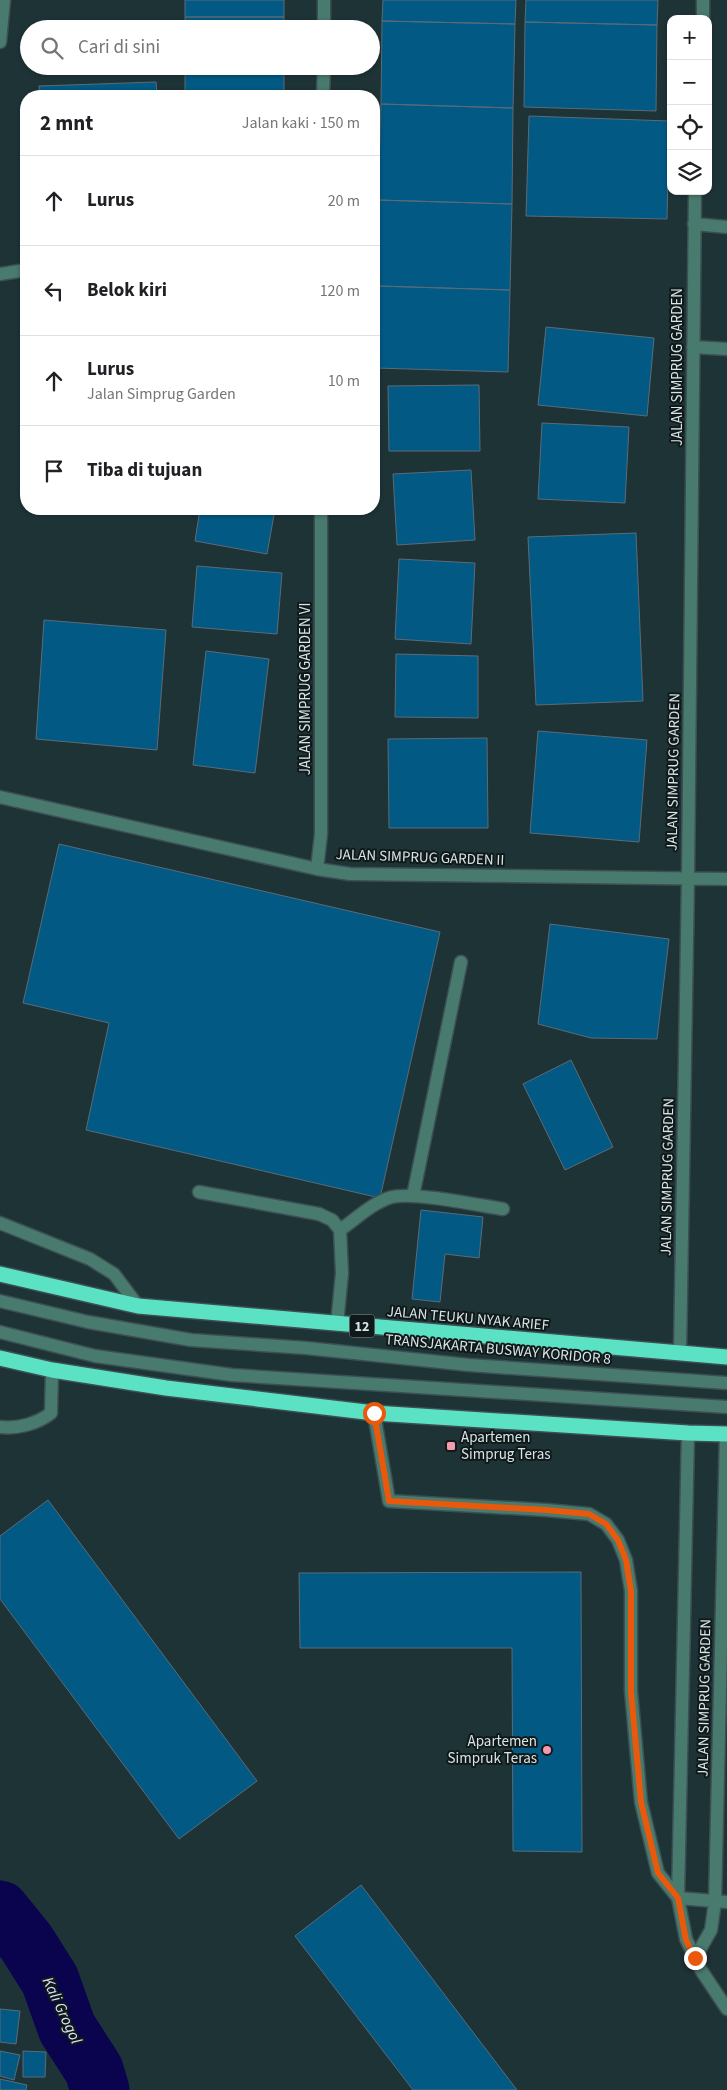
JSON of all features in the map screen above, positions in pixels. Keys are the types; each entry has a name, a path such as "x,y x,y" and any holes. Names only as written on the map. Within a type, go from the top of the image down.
{"highway":[{"name":"JALAN TEUKU NYAK ARIEF","path":"0,1274 138,1306 727,1357"},
{"path":"0,1358 52,1370 166,1388 374,1413 727,1434"}],"street":[{"path":"0,42 4,0"},
{"path":"324,0 324,20"},
{"path":"702,15 703,0"},
{"path":"323,90 324,75"},
{"name":"JALAN SIMPRUG GARDEN","path":"680,1353 688,879 695,195"},
{"path":"694,224 727,226"},
{"path":"0,274 20,271"},
{"path":"693,347 727,349"},
{"name":"JALAN SIMPRUG GARDEN VI","path":"317,869 321,834 322,515"},
{"name":"JALAN SIMPRUG GARDEN II","path":"0,797 317,869 350,874 727,879"},
{"path":"413,1196 461,962"},
{"path":"199,1192 319,1214 332,1220 340,1230 342,1273 337,1324"},
{"path":"340,1230 373,1206 392,1197 413,1196 503,1209"},
{"path":"0,1223 90,1259 114,1274 138,1306"},
{"name":"TRANSJAKARTA BUSWAY KORIDOR 8","path":"0,1301 88,1322 191,1340 306,1348 469,1365 727,1383"},
{"path":"0,1332 95,1356 232,1375 727,1407"},
{"path":"0,1427 8,1428 40,1422 51,1413 52,1370"},
{"path":"374,1413 389,1501 589,1514 606,1524 618,1540 626,1560 631,1591 631,1691 641,1802 658,1873 678,1898 721,1902"},
{"name":"JALAN SIMPRUG GARDEN","path":"688,1433 678,1898 686,1940 708,1982 727,2009"},
{"name":"JALAN SIMPRUG GARDEN","path":"695,1958 711,1930 721,1902 727,1434"}],"building":[{"path":"185,0 284,0 284,17 185,17"},
{"path":"383,0 516,0 515,24 382,21"},
{"path":"526,0 658,0 657,25 525,22"},
{"path":"185,17 284,17 284,20 185,20"},
{"path":"382,21 515,24 513,108 381,104"},
{"path":"525,22 657,25 656,111 524,107"},
{"path":"185,75 284,75 284,90 185,90"},
{"path":"156,82 157,90 39,90 39,86"},
{"path":"381,104 513,108 512,204 380,200"},
{"path":"529,116 667,121 667,219 526,216"},
{"path":"380,200 512,204 510,290 380,286"},
{"path":"380,286 510,290 508,372 380,368"},
{"path":"546,327 654,338 647,416 538,405"},
{"path":"479,385 480,451 389,451 388,386"},
{"path":"542,423 629,427 625,503 538,499"},
{"path":"471,470 475,540 397,545 393,474"},
{"path":"199,515 274,515 267,554 195,541"},
{"path":"636,533 643,701 536,705 528,537"},
{"path":"399,559 475,563 471,644 395,639"},
{"path":"197,566 282,573 277,634 192,627"},
{"path":"44,620 166,630 157,750 36,739"},
{"path":"206,651 269,659 255,773 193,765"},
{"path":"396,654 478,656 478,718 395,717"},
{"path":"538,731 647,740 639,842 530,833"},
{"path":"487,738 488,828 389,828 388,739"},
{"path":"59,844 440,932 380,1198 86,1130 109,1023 23,1003"},
{"path":"550,924 669,939 657,1039 591,1038 538,1024"},
{"path":"571,1060 613,1147 565,1170 523,1084"},
{"path":"421,1210 483,1217 479,1258 445,1254 440,1302 412,1299"},
{"path":"48,1500 257,1781 179,1839 0,1599 0,1536"},
{"name":"Apartemen Simpruk Teras","path":"581,1572 582,1852 513,1851 512,1648 300,1648 299,1573"},
{"path":"361,1885 517,2090 413,2090 295,1936"},
{"path":"0,2009 20,2011 16,2044 0,2042"},
{"path":"0,2051 20,2055 14,2080 0,2076"},
{"path":"23,2051 46,2052 45,2077 23,2077"},
{"path":"0,2079 27,2085 26,2090 0,2090"}],"waterway":[{"name":"Kali Grogol","path":"0,1910 26,1942 50,1980 67,2028 94,2070 100,2090"}],"place":[{"name":"Apartemen Simprug Teras","path":"451,1446"},
{"name":"Apartemen Simpruk Teras","path":"547,1750"}],"route":[{"path":"374,1413 389,1501 589,1514 606,1524 618,1540 626,1560 631,1591 631,1691 641,1802 658,1873 678,1898 686,1940 695,1958"}]}
